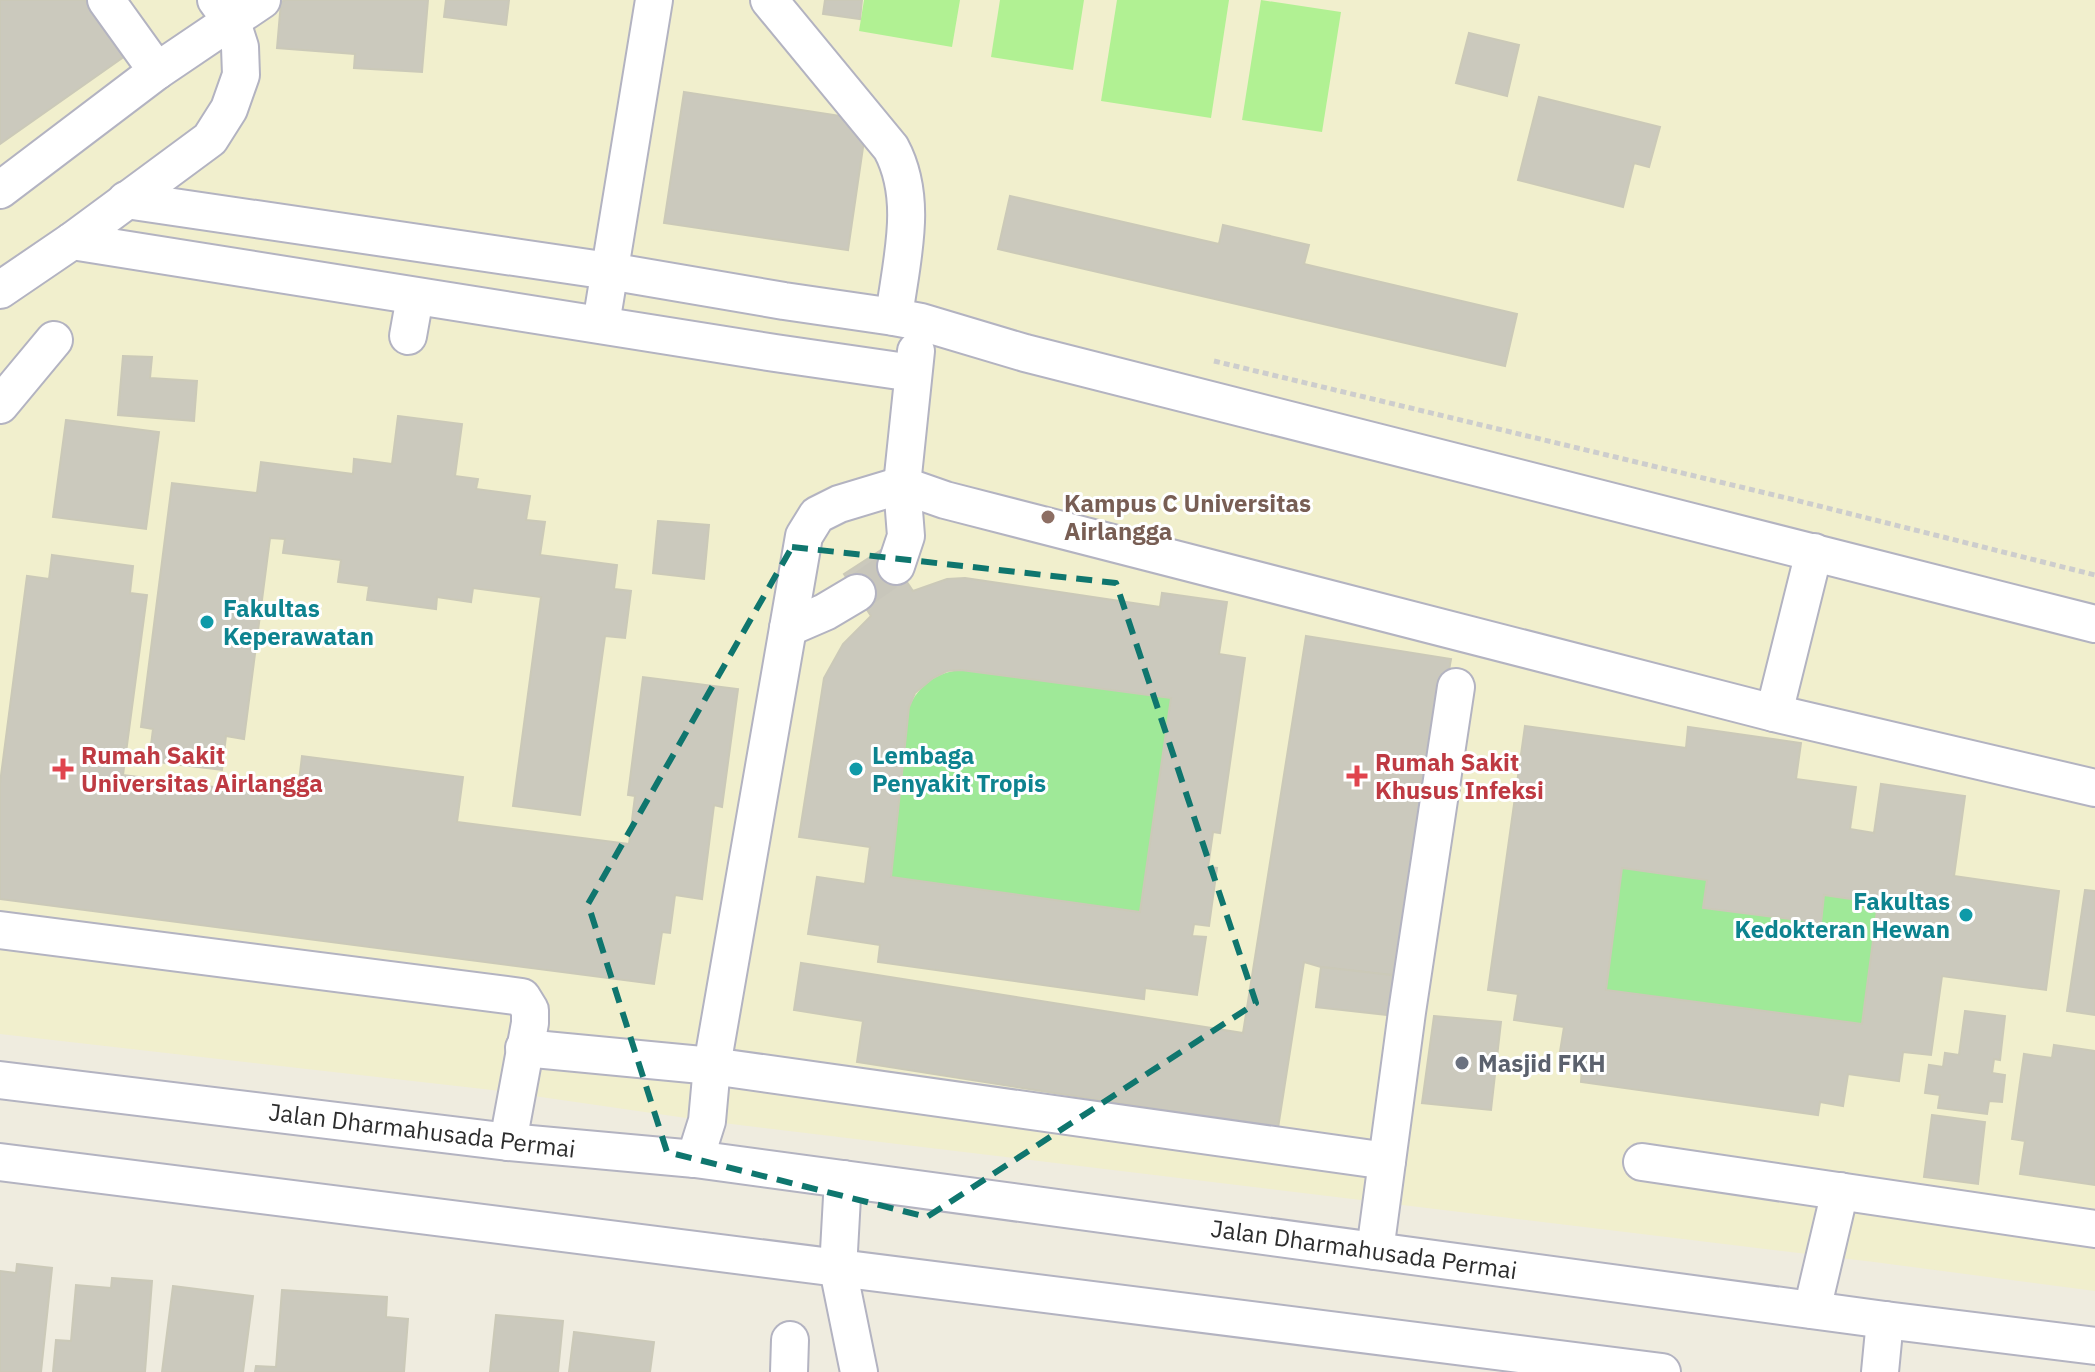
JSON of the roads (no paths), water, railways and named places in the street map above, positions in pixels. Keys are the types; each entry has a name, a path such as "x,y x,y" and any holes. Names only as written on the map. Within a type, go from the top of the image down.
{"street":[{"path":"106,0 157,71"},
{"path":"0,190 157,71 224,11 262,0"},
{"path":"601,324 654,0"},
{"path":"769,0 891,148 901,167 907,213 907,319 913,373 902,485 906,536 896,566"},
{"path":"0,290 210,139 229,109 241,75 240,47 224,11"},
{"path":"126,200 609,271 907,319 1025,353 2095,624"},
{"path":"72,241 913,373"},
{"path":"408,336 415,297"},
{"path":"775,353 784,301"},
{"path":"0,405 54,340"},
{"path":"695,1159 707,1121 712,1066 804,536 817,515 839,504 902,485 945,500 1774,713 2095,788"},
{"path":"1774,713 1814,552"},
{"path":"788,628 825,612 857,593"},
{"path":"1375,1251 1456,687"},
{"path":"0,930 522,997 530,1010 508,1142"},
{"path":"524,1048 712,1066 1387,1161"},
{"name":"Jalan Dharmahusada Permai","path":"0,1080 508,1142 695,1159 2095,1346"},
{"path":"0,1162 1662,1372"},
{"path":"1642,1162 2095,1229"},
{"path":"843,1179 838,1269 859,1372"},
{"path":"1812,1310 1840,1191"},
{"path":"1880,1372 1885,1320"}],"tunnel":[{"path":"857,593 896,566"}],"place":[{"name":"Kampus C Universitas Airlangga","path":"1048,517"},
{"name":"Fakultas Keperawatan","path":"207,622"},
{"name":"Rumah Sakit Universitas Airlangga","path":"63,769"},
{"name":"Lembaga Penyakit Tropis","path":"856,769"},
{"name":"Rumah Sakit Khusus Infeksi","path":"1357,776"},
{"name":"Fakultas Kedokteran Hewan","path":"1966,915"},
{"name":"Masjid FKH","path":"1462,1063"}]}
